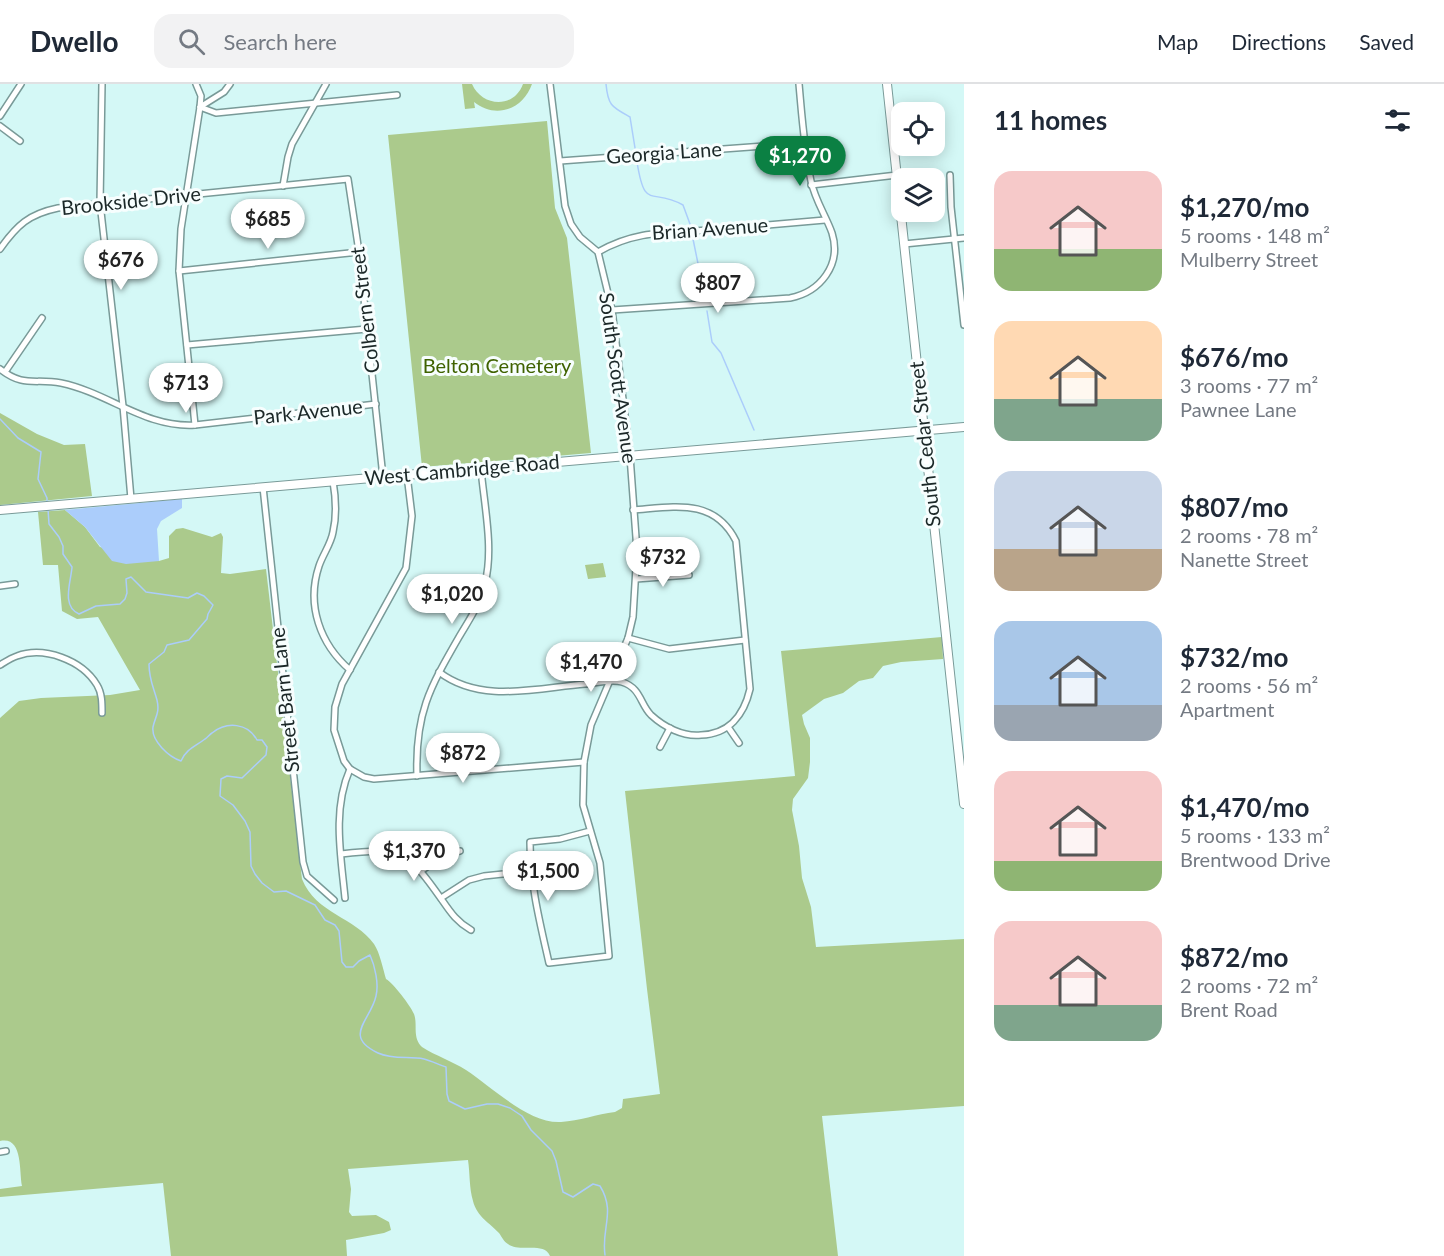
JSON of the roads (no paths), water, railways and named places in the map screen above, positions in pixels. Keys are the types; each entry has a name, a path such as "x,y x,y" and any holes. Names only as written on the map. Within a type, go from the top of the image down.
{"street":[{"path":"0,116 21,84"},
{"path":"102,84 99,203 123,406 131,499"},
{"path":"195,425 179,271 181,229 201,96 196,84"},
{"path":"200,107 224,92 230,84"},
{"path":"283,186 292,144 326,84"},
{"path":"550,84 565,206 571,224 580,237 598,252"},
{"path":"612,310 790,298 805,294 825,277 833,261 834,243 811,185 804,144 799,84"},
{"name":"South Cedar Street","path":"887,84 896,168"},
{"path":"200,107 216,113 397,95"},
{"path":"0,126 20,141"},
{"name":"Georgia Lane","path":"560,161 804,144"},
{"path":"950,175 949,188 964,325"},
{"path":"811,185 891,176"},
{"name":"Brookside Drive","path":"0,249 15,229 39,213 58,208 348,178"},
{"name":"Colbern Street","path":"348,178 359,252 383,477"},
{"name":"Brian Avenue","path":"598,252 628,238 657,232 684,232 825,220"},
{"name":"South Cedar Street","path":"902,222 964,804"},
{"path":"904,244 964,238"},
{"path":"179,271 359,252"},
{"name":"South Scott Avenue","path":"584,762 587,740 595,713 628,638 633,617 637,551 630,456 612,310 598,252"},
{"path":"2,370 42,318"},
{"path":"187,345 367,329"},
{"name":"Park Avenue","path":"2,370 22,381 62,384 123,406 160,423 181,426 376,404"},
{"name":"West Cambridge Road","path":"0,510 964,427"},
{"path":"417,776 416,747 425,702 439,672 478,604 486,582 489,556 481,469"},
{"path":"407,475 412,516 406,568 338,695 334,720 339,751 350,769 364,777 375,779 584,762 582,793 600,863 609,956 549,963 538,920 530,871 530,842 560,839 590,831"},
{"path":"333,481 335,521 330,545 319,567 314,601 323,636 335,656 350,670"},
{"name":"Street Barn Lane","path":"263,487 303,862 307,876 334,900"},
{"path":"439,672 463,686 484,692 622,682 636,691 651,715 670,728 685,734 701,735 719,732 728,727 739,717 750,689 736,541 728,527 702,509 678,506 633,510"},
{"path":"636,579 689,575"},
{"path":"0,586 15,584"},
{"path":"628,638 669,649 745,640"},
{"path":"0,665 16,656 26,654 47,654 65,659 83,670 98,686 102,713"},
{"path":"728,727 739,743"},
{"path":"660,747 670,728"},
{"path":"345,898 340,802 350,769"},
{"path":"341,854 376,850 400,854 421,871 458,922 471,930"},
{"path":"421,871 448,853 460,851"},
{"path":"441,898 469,880 530,871"}],"water":[{"path":"182,499 182,508 161,521 157,529 159,561 126,564 112,561 85,527 65,510"}],"waterway":[{"path":"606,84 612,105 630,117 635,148"},
{"path":"637,162 643,187 647,193 683,205 690,224"},
{"path":"693,239 705,298"},
{"path":"707,311 712,342 721,353 754,430"},
{"path":"0,419 18,438 41,452 38,479 47,498 47,504"},
{"path":"48,509 49,524 59,537 63,546 63,554 72,567 69,600 73,610 79,614 96,606 120,604 127,593 126,579 131,577 146,592 188,598 197,593 213,605 207,619 189,640 167,645 164,652 149,664 150,678 158,704 153,727 158,743 171,756 181,761 186,753 211,734 230,725 243,727 257,740 262,740 267,747 266,755 242,778 227,776 221,779 220,796 233,805 245,821 250,832 251,866 262,883 274,892 286,891 315,905 325,920 335,925 339,931 342,962 346,967 353,967 370,955 376,975 377,991 362,1027 360,1034 362,1040 367,1047 384,1055 424,1059 446,1067 449,1101 465,1109 498,1104 522,1116 531,1130 552,1151 563,1192 573,1197 593,1184 600,1186 605,1195 608,1212 605,1255"}],"park label":[{"name":"Belton Cemetery","path":"497,366"}]}
